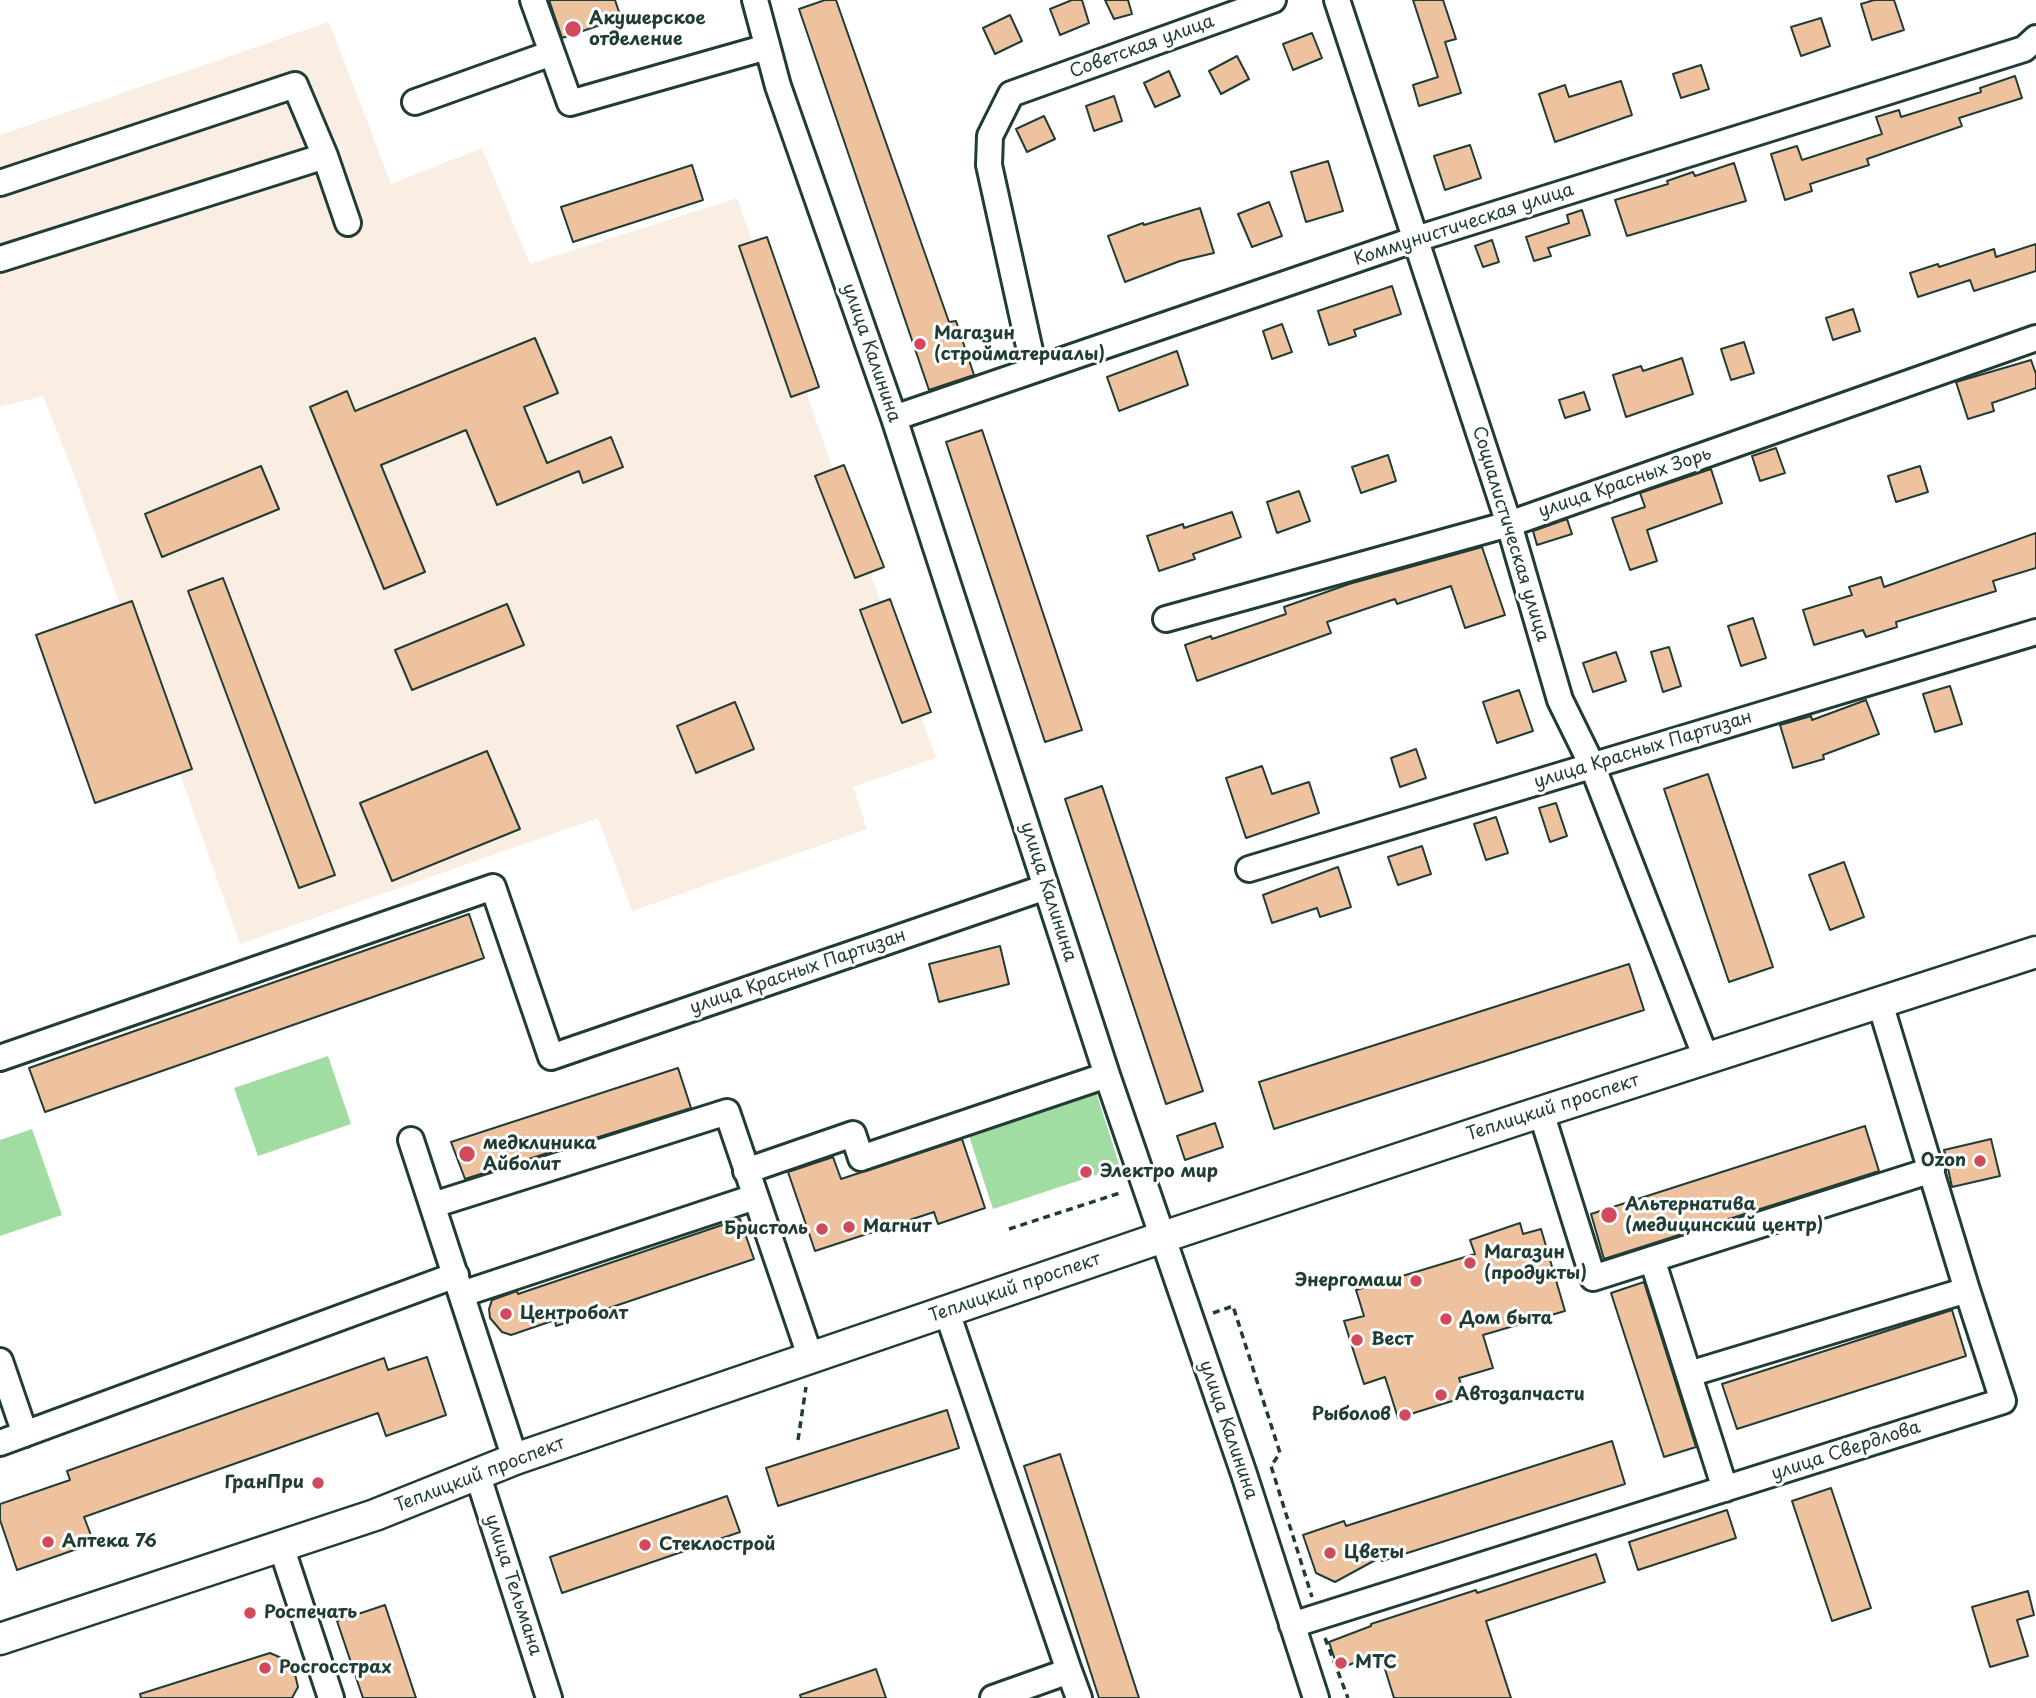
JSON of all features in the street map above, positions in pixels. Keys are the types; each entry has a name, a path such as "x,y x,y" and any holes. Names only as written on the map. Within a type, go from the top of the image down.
{"main road":[{"name":"Теплицкий проспект","path":"0,1639 375,1515 515,1459 1163,1237 2036,952"}],"street":[{"path":"533,0 570,103 768,47"},
{"name":"улица Калинина","path":"755,0 778,86 894,418 1107,1075 1316,1698"},
{"name":"Советская улица","path":"1034,369 989,165 990,136 1011,94 1273,0"},
{"name":"Социалистическая улица","path":"1336,0 1509,524 1560,699 1592,765 1706,1058"},
{"name":"Коммунистическая улица","path":"894,418 1416,239 2024,49 2036,38"},
{"path":"415,102 552,52"},
{"path":"0,183 295,85 348,223"},
{"path":"0,259 324,156"},
{"name":"улица Красных Зорь","path":"1166,619 1509,524 2036,338"},
{"name":"улица Красных Партизан","path":"1250,869 2036,632"},
{"name":"улица Красных Партизан","path":"0,1058 493,887 551,1057 1046,887"},
{"name":"улица Свердлова","path":"1292,1625 2003,1401 1880,1003"},
{"path":"746,1171 853,1134 861,1158 1107,1075"},
{"path":"433,1205 727,1112 811,1359"},
{"path":"1541,1112 1593,1278 1932,1170"},
{"path":"411,1140 515,1459"},
{"path":"0,1443 459,1285 755,1197"},
{"path":"1653,1259 1725,1489"},
{"path":"1689,1374 1967,1290"},
{"path":"947,1312 1079,1698"},
{"path":"0,1361 25,1434"},
{"name":"улица Тельмана","path":"477,1473 549,1698"},
{"path":"281,1546 331,1698"},
{"path":"993,1698 1069,1671"}],"path":[{"path":"1009,1228 1145,1185"},
{"path":"1191,1320 1233,1306 1280,1453 1271,1466 1318,1617 1348,1698"},
{"path":"798,1440 811,1359"}],"shaded area":[{"path":"329,22 391,184 482,148 530,264 737,198 936,758 853,787 867,829 632,911 598,818 240,944 72,469 43,396 0,407 0,135"}],"green space":[{"path":"328,1056 351,1124 258,1156 234,1088"},
{"path":"1096,1092 1120,1167 993,1209 969,1136"},
{"path":"32,1129 62,1215 0,1236 0,1140"}],"building":[{"name":"Акушерское отделение","path":"549,0 615,0 621,18 562,38"},
{"path":"825,0 836,0 949,322 956,321 974,375 929,390 799,9"},
{"path":"1072,0 1082,0 1089,23 1060,35 1050,9"},
{"path":"1105,0 1128,0 1132,14 1114,19"},
{"path":"1413,0 1443,0 1456,39 1445,42 1461,93 1419,106 1413,85 1438,77"},
{"path":"1874,0 1894,0 1904,30 1872,40 1861,4"},
{"path":"1010,15 1022,41 995,54 983,28"},
{"path":"1821,18 1830,46 1801,56 1791,27"},
{"path":"1312,33 1322,58 1293,70 1283,44"},
{"path":"1237,56 1249,79 1221,94 1209,71"},
{"path":"1701,65 1709,89 1681,98 1673,74"},
{"path":"1169,71 1180,96 1155,107 1144,83"},
{"path":"2015,76 2022,98 1959,118 1962,126 1867,159 1869,165 1810,184 1812,191 1785,200 1771,154 1797,146 1802,160 1882,134 1876,117 1899,110 1901,117 1981,92 1980,88"},
{"path":"1621,81 1632,115 1555,142 1539,94 1565,85 1569,97"},
{"path":"1114,96 1122,121 1094,131 1086,106"},
{"path":"1044,116 1055,139 1027,152 1016,129"},
{"path":"1470,145 1481,178 1445,190 1434,156"},
{"path":"1328,161 1343,211 1306,222 1291,172"},
{"path":"1734,163 1746,201 1627,236 1615,200 1668,184 1667,181 1693,172 1695,176"},
{"path":"692,165 703,200 573,242 561,207"},
{"path":"1269,202 1282,236 1252,247 1238,214"},
{"path":"1200,208 1214,253 1180,261 1125,282 1108,236 1143,223 1144,225"},
{"path":"1582,210 1590,235 1548,248 1551,256 1534,261 1526,237 1569,223 1567,215"},
{"path":"767,237 819,387 791,397 739,246"},
{"path":"1492,240 1499,262 1483,267 1475,246"},
{"path":"2036,244 2036,271 1974,291 1970,280 1918,297 1910,273 1938,264 1939,267 1994,249 1996,257"},
{"path":"1392,286 1401,314 1354,330 1356,336 1329,345 1318,311"},
{"path":"1853,309 1860,331 1833,340 1826,318"},
{"path":"1282,324 1292,352 1272,359 1263,331"},
{"path":"535,338 558,393 524,407 547,463 611,437 623,467 583,483 579,471 497,505 466,430 381,465 425,572 384,589 310,407 347,391 355,411"},
{"path":"1744,342 1754,373 1731,380 1721,349"},
{"path":"1177,351 1188,385 1119,411 1107,377"},
{"path":"1682,358 1693,394 1626,417 1613,375 1641,366 1643,371"},
{"path":"2031,360 2036,374 2036,388 1992,403 1994,411 1968,419 1956,382"},
{"path":"1584,392 1590,410 1565,418 1559,400"},
{"path":"982,430 1082,730 1045,742 946,442"},
{"path":"1776,448 1785,473 1760,481 1752,456"},
{"path":"1388,455 1396,481 1361,493 1352,467"},
{"path":"844,465 884,567 855,578 815,476"},
{"path":"261,466 279,509 162,557 145,514"},
{"path":"1920,466 1928,492 1896,502 1888,476"},
{"path":"1711,469 1722,503 1647,530 1657,561 1630,570 1612,518 1645,507 1640,493"},
{"path":"1299,491 1310,521 1277,533 1267,502"},
{"path":"1232,512 1241,537 1193,554 1195,559 1159,571 1147,536 1183,524 1184,528"},
{"path":"1567,519 1572,534 1537,545 1533,531"},
{"path":"2036,533 2036,568 1993,581 1996,591 1896,622 1897,627 1866,637 1863,630 1814,645 1803,610 1852,595 1849,587 1881,577 1884,587"},
{"path":"1482,547 1505,615 1465,628 1451,586 1397,604 1395,599 1327,622 1331,633 1197,681 1185,645 1211,636 1212,639 1286,614 1284,607 1349,584"},
{"path":"223,578 335,875 299,888 188,591"},
{"path":"890,599 931,712 902,723 860,610"},
{"path":"132,601 192,769 95,803 36,635"},
{"path":"507,604 524,645 412,690 395,650"},
{"path":"1753,618 1766,658 1741,666 1728,626"},
{"path":"1669,647 1681,686 1663,692 1651,652"},
{"path":"1616,652 1626,681 1593,692 1583,663"},
{"path":"1950,686 1962,724 1935,732 1923,694"},
{"path":"1519,690 1533,731 1497,743 1483,702"},
{"path":"1866,700 1879,734 1823,755 1824,759 1793,768 1780,725 1811,716 1812,720"},
{"path":"735,702 754,749 696,773 677,726"},
{"path":"1416,749 1426,778 1400,787 1391,758"},
{"path":"487,751 520,829 392,881 360,803"},
{"path":"1262,766 1272,794 1309,782 1319,813 1246,838 1226,778"},
{"path":"1708,774 1773,967 1729,982 1664,789"},
{"path":"1102,786 1203,1091 1166,1104 1065,799"},
{"path":"1556,803 1567,836 1550,842 1539,808"},
{"path":"1496,817 1508,853 1486,860 1474,824"},
{"path":"1422,846 1431,874 1398,885 1388,857"},
{"path":"1844,862 1864,917 1830,930 1809,875"},
{"path":"1338,867 1351,907 1320,917 1317,908 1272,923 1263,895"},
{"path":"469,914 484,958 45,1112 29,1068"},
{"path":"1000,946 1009,984 939,1002 929,964"},
{"path":"1629,964 1644,1010 1274,1129 1259,1082"},
{"path":"678,1068 691,1108 465,1179 451,1142"},
{"path":"1215,1123 1223,1147 1185,1160 1177,1136"},
{"path":"1865,1126 1879,1171 1604,1259 1591,1214"},
{"path":"962,1139 985,1208 938,1224 934,1212 815,1251 788,1172 833,1157 841,1179"},
{"path":"1991,1139 2000,1176 1952,1187 1944,1150"},
{"path":"740,1219 754,1259 556,1326 555,1320 511,1335 502,1332 490,1318 492,1300 517,1291 518,1294"},
{"name":"Дом быта","path":"1520,1223 1523,1234 1541,1229 1565,1311 1483,1335 1493,1368 1459,1378 1465,1397 1398,1418 1385,1377 1364,1384 1344,1321 1364,1316 1356,1290 1475,1254 1470,1240"},
{"path":"1644,1282 1696,1447 1664,1457 1611,1293"},
{"path":"1952,1310 1966,1356 1737,1429 1722,1384"},
{"path":"427,1357 446,1415 386,1436 378,1413 84,1517 94,1543 17,1570 0,1520 0,1504 70,1480 67,1471 384,1358 388,1370"},
{"path":"947,1410 959,1448 778,1506 766,1468"},
{"path":"1612,1441 1625,1484 1382,1561 1381,1557 1335,1582 1316,1573 1303,1535 1344,1521 1346,1526"},
{"path":"1060,1454 1139,1698 1099,1698 1024,1466"},
{"path":"1831,1488 1871,1608 1832,1621 1792,1501"},
{"name":"Стеклострой","path":"727,1496 740,1532 562,1593 550,1557"},
{"path":"1727,1510 1736,1538 1638,1570 1629,1542"},
{"path":"1596,1554 1605,1582 1486,1621 1511,1698 1394,1698 1380,1653 1338,1669 1329,1642 1371,1624"},
{"path":"2028,1591 2034,1615 2017,1620 2028,1656 1990,1667 1972,1607"},
{"path":"385,1605 416,1698 363,1698 337,1621"},
{"path":"270,1653 286,1660 294,1670 298,1687 292,1698 141,1698 140,1694"},
{"path":"876,1669 886,1698 801,1698 800,1695"}],"place":[{"name":"Акушерское отделение","path":"573,29"},
{"name":"Магазин (стройматериалы)","path":"920,344"},
{"name":"медклиника Айболит","path":"467,1154"},
{"name":"Ozon","path":"1980,1161"},
{"name":"Электро мир","path":"1086,1172"},
{"name":"Альтернатива (медицинский центр)","path":"1609,1215"},
{"name":"Магнит","path":"849,1227"},
{"name":"Бристоль","path":"822,1229"},
{"name":"Магазин (продукты)","path":"1470,1263"},
{"name":"Энергомаш","path":"1416,1281"},
{"name":"Центроболт","path":"506,1314"},
{"name":"Дом быта","path":"1446,1319"},
{"name":"Вест","path":"1357,1340"},
{"name":"Автозапчасти","path":"1441,1395"},
{"name":"Рыболов","path":"1405,1415"},
{"name":"ГранПри","path":"318,1483"},
{"name":"Аптека 76","path":"48,1542"},
{"name":"Стеклострой","path":"645,1545"},
{"name":"Цветы","path":"1330,1553"},
{"name":"Роспечать","path":"250,1613"},
{"name":"МТС","path":"1341,1663"},
{"name":"Росгосстрах","path":"265,1668"}]}
